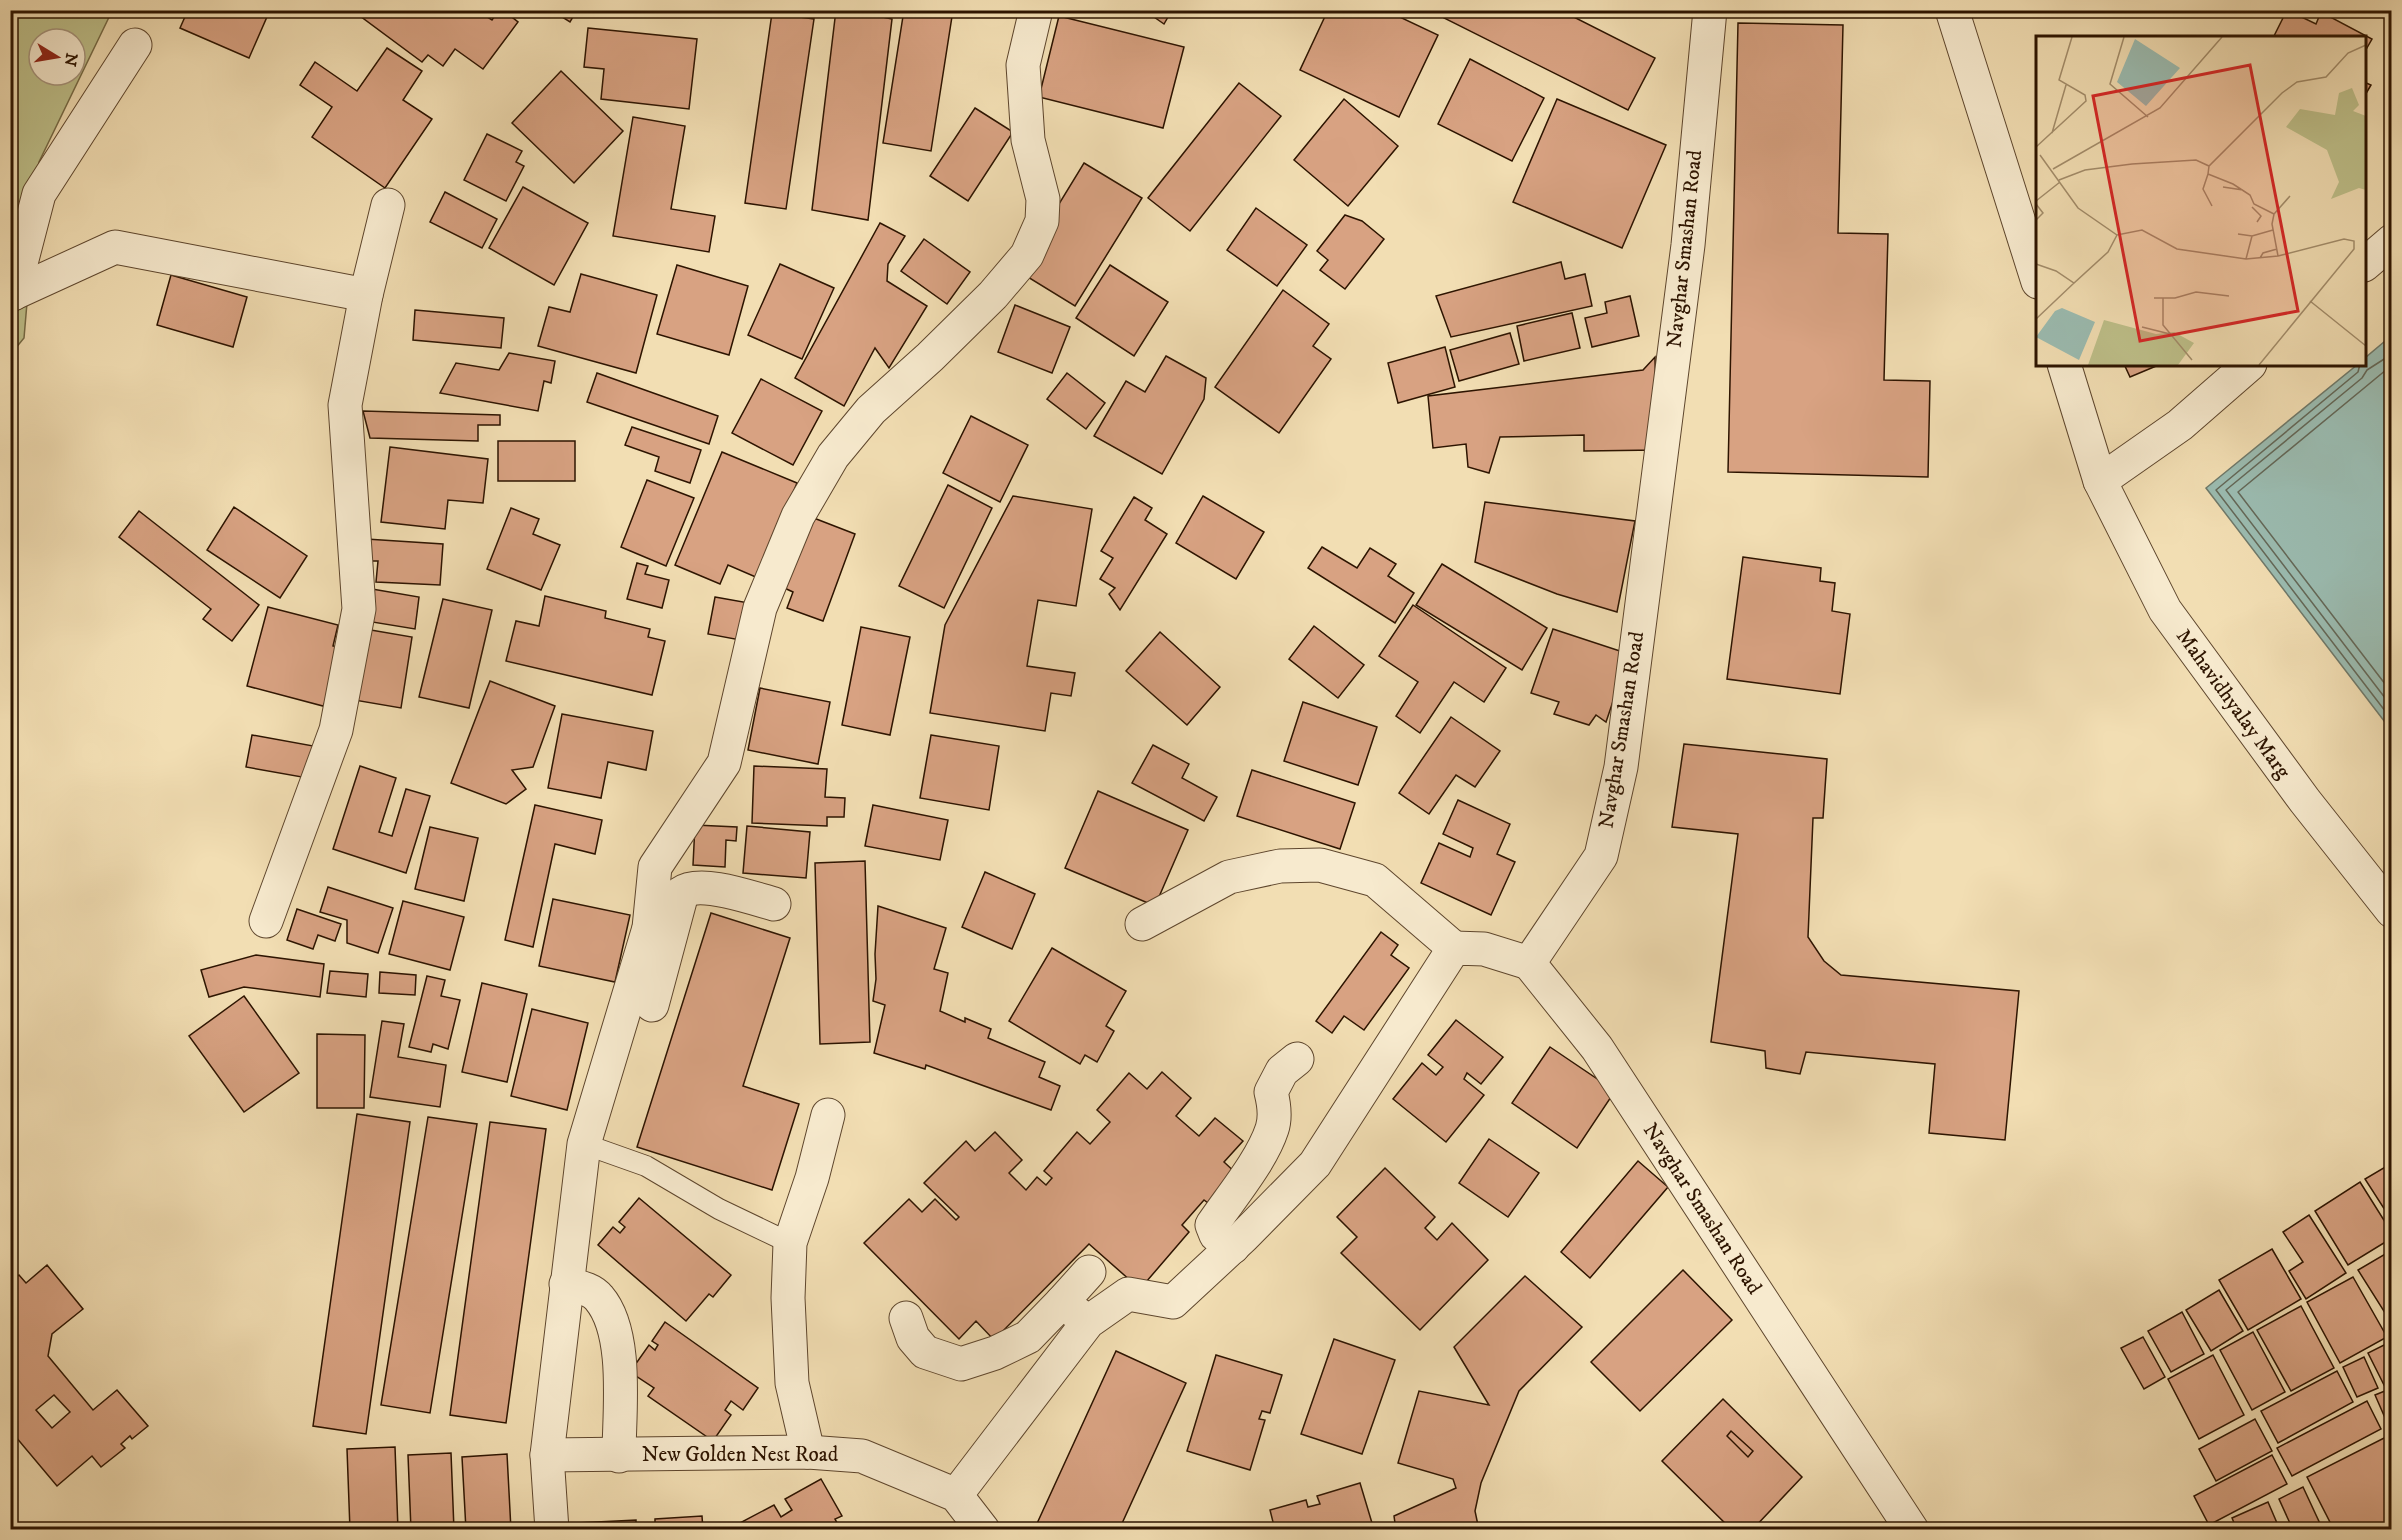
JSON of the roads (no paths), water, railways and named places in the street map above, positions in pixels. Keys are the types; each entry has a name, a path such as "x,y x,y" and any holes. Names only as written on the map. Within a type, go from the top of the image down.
{"street":[{"path":"552,1530 547,1455 584,1144 649,928 655,867 724,763 760,608 798,516 833,456 871,410 930,357 993,295 1027,255 1042,221 1043,200 1028,140 1023,65 1036,10"},
{"name":"Navghar Smashan Road","path":"1710,10 1688,245 1621,767 1601,856 1529,963 1597,1048 1912,1530"},
{"path":"1952,10 2036,279"},
{"path":"12,295 39,194 135,45"},
{"path":"266,921 336,730 359,609 345,405 366,295 388,205"},
{"path":"2366,263 2391,241"},
{"path":"12,295 115,247 366,295"},
{"name":"Mahavidhyalay Marg","path":"2065,366 2100,481 2164,610 2305,801 2391,911"},
{"path":"2100,481 2180,425 2248,366"},
{"path":"1142,924 1229,877 1280,866 1320,865 1375,880 1454,948 1484,949 1529,963"},
{"path":"649,928 682,892 700,888 718,890 774,904"},
{"path":"652,1005 682,892"},
{"path":"956,1495 1088,1322 1128,1294 1173,1302 1233,1247 1315,1164 1454,948"},
{"path":"1233,1247 1216,1235 1212,1225 1263,1149 1273,1128 1275,1106 1271,1092 1282,1071 1297,1059"},
{"path":"808,1452 792,1383 788,1298 790,1243 812,1178 828,1115"},
{"path":"906,1318 913,1338 925,1352 961,1364 995,1353 1028,1337 1089,1272"},
{"path":"566,1284 588,1289 598,1297 610,1316 619,1365 619,1456"},
{"path":"1062,1302 1088,1322"},
{"name":"New Golden Nest Road","path":"547,1455 619,1456 808,1452 862,1456 956,1495 983,1530"}],"lane":[{"path":"584,1144 646,1167 719,1209 790,1243"}],"water":[{"path":"2391,336 2391,730 2206,488 2356,366 2366,366 2366,357"}]}
